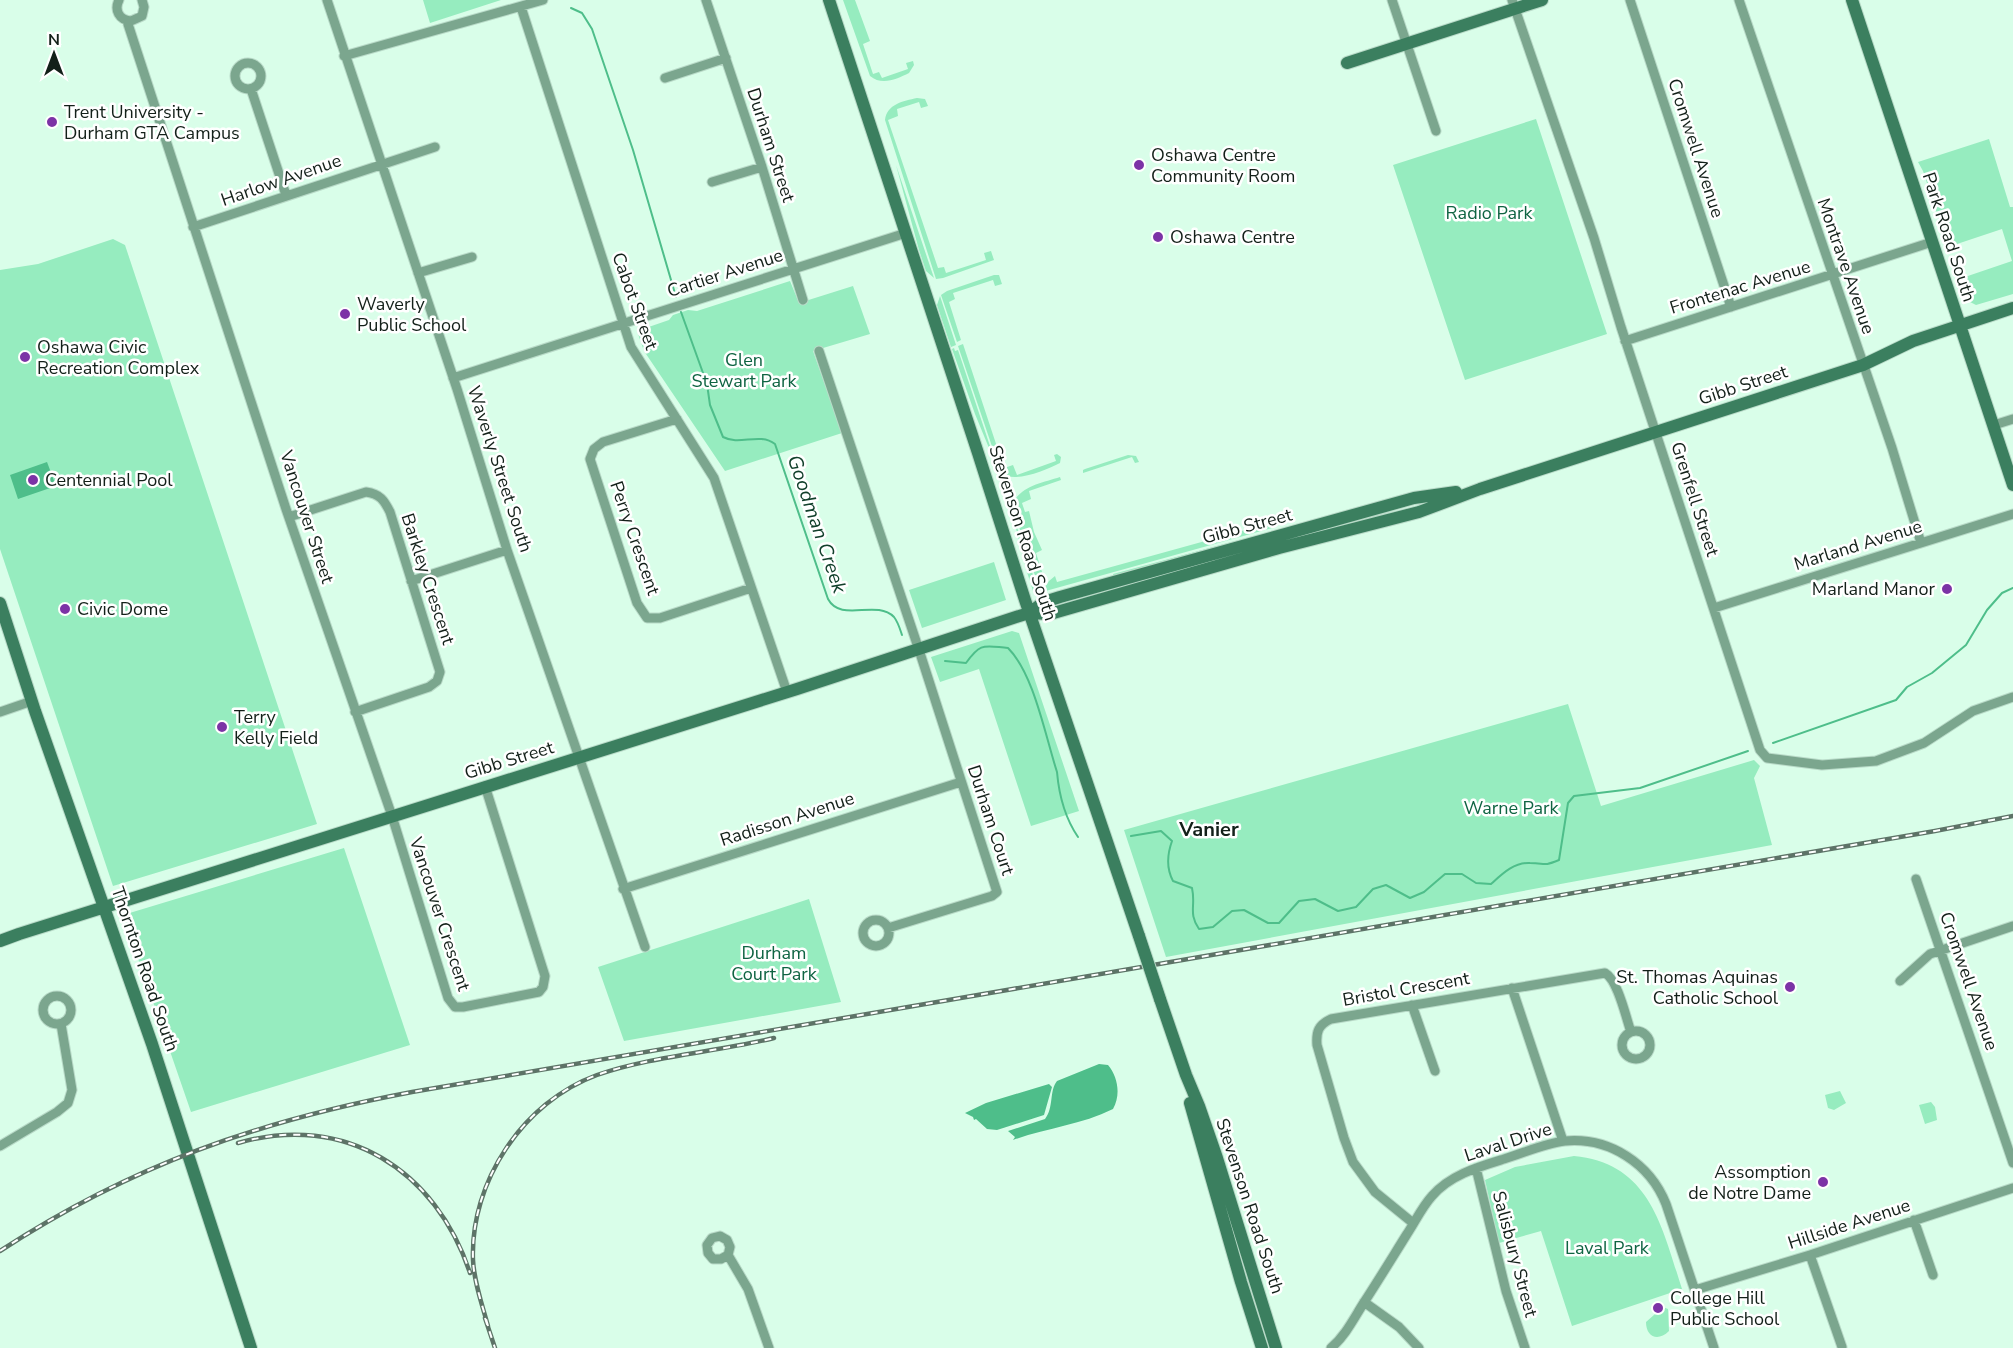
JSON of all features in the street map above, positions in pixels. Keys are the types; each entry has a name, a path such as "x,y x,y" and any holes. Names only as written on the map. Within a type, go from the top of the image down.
{"main road":[{"name":"Stevenson Road South","path":"829,0 1029,614 1186,1075 1217,1158 1276,1348"},
{"path":"1347,63 1407,44 1514,4 1542,0"},
{"name":"Park Road South","path":"1851,0 2013,485"},
{"name":"Gibb Street","path":"0,941 919,650 1029,614 1044,602 1414,498 1480,489 1863,365 1912,341 2013,308"},
{"name":"Thornton Road South","path":"0,603 152,1044 250,1348"},
{"name":"Stevenson Road South","path":"1186,1075 1190,1102 1262,1348"}],"street":[{"name":"Vancouver Street","path":"119,0 117,11 122,19 128,21 289,517 392,816"},
{"path":"128,21 135,21 142,16 144,7 142,0"},
{"name":"Waverly Street South","path":"327,0 453,378 507,550 645,947"},
{"path":"344,56 543,0"},
{"name":"Durham Street","path":"706,0 762,167 802,300"},
{"path":"1392,0 1436,131"},
{"name":"Cromwell Avenue","path":"1630,0 1731,307"},
{"name":"Montrave Avenue","path":"1739,0 1921,543"},
{"name":"Grenfell Street","path":"1514,4 1594,238 1760,750 1767,758 1822,765 1876,761 1924,743 1973,711 2013,697"},
{"name":"Cabot Street","path":"521,7 631,346 640,364 714,478 787,692"},
{"path":"665,78 726,58"},
{"path":"251,88 286,195"},
{"name":"Harlow Avenue","path":"194,227 435,147"},
{"path":"712,182 762,167"},
{"name":"Cartier Avenue","path":"453,378 906,233"},
{"name":"Frontenac Avenue","path":"1626,341 1932,242"},
{"path":"418,273 472,257"},
{"path":"819,351 919,650"},
{"name":"Perry Crescent","path":"677,419 603,442 594,449 591,459 638,603 647,618 660,618 751,588"},
{"path":"1994,425 2013,419"},
{"name":"Barkley Crescent","path":"289,517 366,492 376,493 383,499 390,512 440,672 437,681 429,687 355,712"},
{"name":"Marland Avenue","path":"1714,608 2013,514"},
{"path":"411,581 507,550"},
{"name":"Durham Court","path":"888,928 992,896 997,892 919,650"},
{"path":"0,712 32,701"},
{"name":"Radisson Avenue","path":"623,889 961,782"},
{"name":"Vancouver Crescent","path":"392,816 451,1003 455,1007 463,1007 539,992 543,987 545,976 485,786"},
{"name":"Cromwell Avenue","path":"1916,879 2013,1163"},
{"path":"1900,981 1930,954 2013,926"},
{"name":"Bristol Crescent","path":"1413,1223 1375,1192 1353,1162 1344,1138 1316,1035 1323,1022 1600,973 1609,976 1615,986 1630,1032"},
{"path":"1512,988 1563,1141"},
{"path":"1413,1005 1435,1071"},
{"path":"0,1146 57,1112 68,1102 72,1090 61,1024"},
{"name":"Laval Drive","path":"1331,1348 1346,1332 1413,1223 1438,1190 1459,1175 1476,1168 1563,1141 1602,1145 1626,1156 1644,1169 1662,1194 1714,1348"},
{"name":"Salisbury Street","path":"1476,1168 1506,1291 1525,1348"},
{"name":"Hillside Avenue","path":"1695,1290 2013,1188"},
{"path":"1914,1220 1933,1275"},
{"path":"728,1255 748,1289 769,1348"},
{"path":"1810,1255 1842,1347"},
{"path":"1364,1302 1400,1327 1419,1348"},
{"path":"1254,1325 1255,1348"}],"green space":[{"path":"423,0 501,0 430,23"},
{"path":"843,0 855,0 870,41 863,44 873,74 879,72 882,78 908,69 906,63 913,61 914,65 909,73 884,81 870,76"},
{"path":"917,98 925,99 928,106 921,108 919,102 897,109 898,116 888,120 938,268 944,267 946,273 986,260 984,253 991,251 994,260 936,279 885,120 892,107"},
{"name":"Radio Park","path":"1536,119 1607,334 1465,380 1393,165"},
{"path":"1989,139 2010,207 2013,207 2013,294 1976,305 1968,301 1959,279 2012,261 2002,229 1948,247 1918,162"},
{"path":"896,165 934,278 926,271"},
{"name":"Oshawa Civic Recreation Complex","path":"113,239 125,245 317,824 113,886 0,549 0,270 38,264"},
{"path":"999,275 1002,284 995,286 993,280 953,293 955,299 949,302 961,340 957,342 941,295"},
{"name":"Glen Stewart Park","path":"790,281 799,303 853,286 870,334 813,351 842,433 725,471 644,351 637,331 669,320 673,315 688,310 697,311"},
{"path":"940,296 956,345 951,347 937,305"},
{"path":"963,344 1004,468 1013,465 1017,475 1056,461 1054,455 1057,454 1061,457 1060,463 1022,477 1007,476 1001,473 958,346"},
{"path":"954,348 955,351 958,350 998,470 975,414 952,349"},
{"path":"1128,455 1136,456 1139,462 1135,463 1132,457 1083,473 1085,469"},
{"path":"1060,477 1061,480 1029,491 1031,499 1022,503 1025,512 1029,511 1034,532 1042,550 1036,553 1044,578 1046,578 1040,591 1012,505 1020,493 1026,489"},
{"path":"1011,509 1038,590 1038,594 1033,591"},
{"path":"1276,516 1276,523 1272,528 1042,592 1055,576 1057,582 1263,525 1263,518"},
{"path":"1273,531 1114,577 1113,574"},
{"path":"994,562 1006,600 922,628 909,590"},
{"path":"1012,631 1019,633 1079,811 1031,826 979,669 940,682 931,657"},
{"name":"Warne Park","path":"1568,704 1601,806 1754,760 1760,766 1754,778 1772,845 1166,957 1124,830"},
{"path":"344,848 410,1045 191,1112 123,915"},
{"name":"Durham Court Park","path":"809,899 841,1002 624,1041 598,967"},
{"path":"1840,1091 1846,1103 1834,1110 1828,1108 1825,1095"},
{"path":"1931,1102 1935,1107 1937,1120 1925,1124 1919,1105"},
{"name":"Laval Park","path":"1574,1156 1600,1161 1620,1171 1636,1185 1649,1202 1659,1222 1682,1289 1572,1326 1541,1231 1499,1243 1485,1180 1515,1167"},
{"path":"1663,1307 1668,1309 1669,1331 1661,1336 1653,1336 1648,1331 1646,1322"}],"shaded area":[{"name":"Centennial Pool","path":"47,462 56,486 18,499 10,475"},
{"path":"1099,1064 1108,1065 1116,1081 1118,1092 1113,1109 1089,1119 1013,1140 1015,1137 1008,1131 1045,1119 1048,1115 1057,1081"},
{"path":"1049,1084 1052,1087 1044,1115 997,1130 987,1129 965,1113 986,1103"}],"waterway":[{"name":"Goodman Creek","path":"571,8 582,13 592,29 633,150 676,297"},
{"name":"Goodman Creek","path":"681,312 707,384 710,405 723,437 736,440 763,439 775,444 828,599 834,606 841,609 887,612 894,617 902,635"},
{"name":"Goodman Creek","path":"1773,743 1896,700 1907,687 1932,673 1966,645 1987,610 2002,593 2013,588"},
{"name":"Goodman Creek","path":"945,661 966,663 980,648 988,646 1008,648 1017,659 1038,706 1057,772 1063,806 1078,837"},
{"name":"Goodman Creek","path":"1131,836 1161,831 1172,841 1168,856 1169,871 1173,881 1192,888 1193,914 1199,929 1213,927 1232,911 1244,910 1268,923 1279,923 1299,901 1315,899 1338,911 1356,907 1373,889 1386,885 1410,898 1424,892 1445,874 1462,874 1476,883 1491,884 1499,876 1519,864 1554,862 1559,860 1568,803 1574,796 1640,788 1748,751"}],"railway":[{"path":"0,1251 98,1194 198,1150 249,1132 355,1104 412,1092 2013,816"},
{"path":"488,1326 474,1268 474,1231 491,1174 506,1148 524,1125 546,1104 570,1088 597,1075 639,1063 774,1038"},
{"path":"238,1143 277,1135 315,1136 349,1143 381,1158 410,1178 434,1205 455,1237 470,1273"},
{"path":"485,1318 495,1348"}],"place":[{"name":"Trent University - Durham GTA Campus","path":"52,122"},
{"name":"Oshawa Centre Community Room","path":"1139,165"},
{"name":"Oshawa Centre","path":"1158,237"},
{"name":"Waverly Public School","path":"345,314"},
{"name":"Oshawa Civic Recreation Complex","path":"25,357"},
{"name":"Centennial Pool","path":"33,480"},
{"name":"Marland Manor","path":"1947,589"},
{"name":"Civic Dome","path":"65,609"},
{"name":"Terry Kelly Field","path":"222,727"},
{"name":"St. Thomas Aquinas Catholic School","path":"1790,987"},
{"name":"Assomption de Notre Dame","path":"1823,1182"},
{"name":"College Hill Public School","path":"1658,1308"}],"district":[{"name":"Vanier","path":"1209,829"}]}
